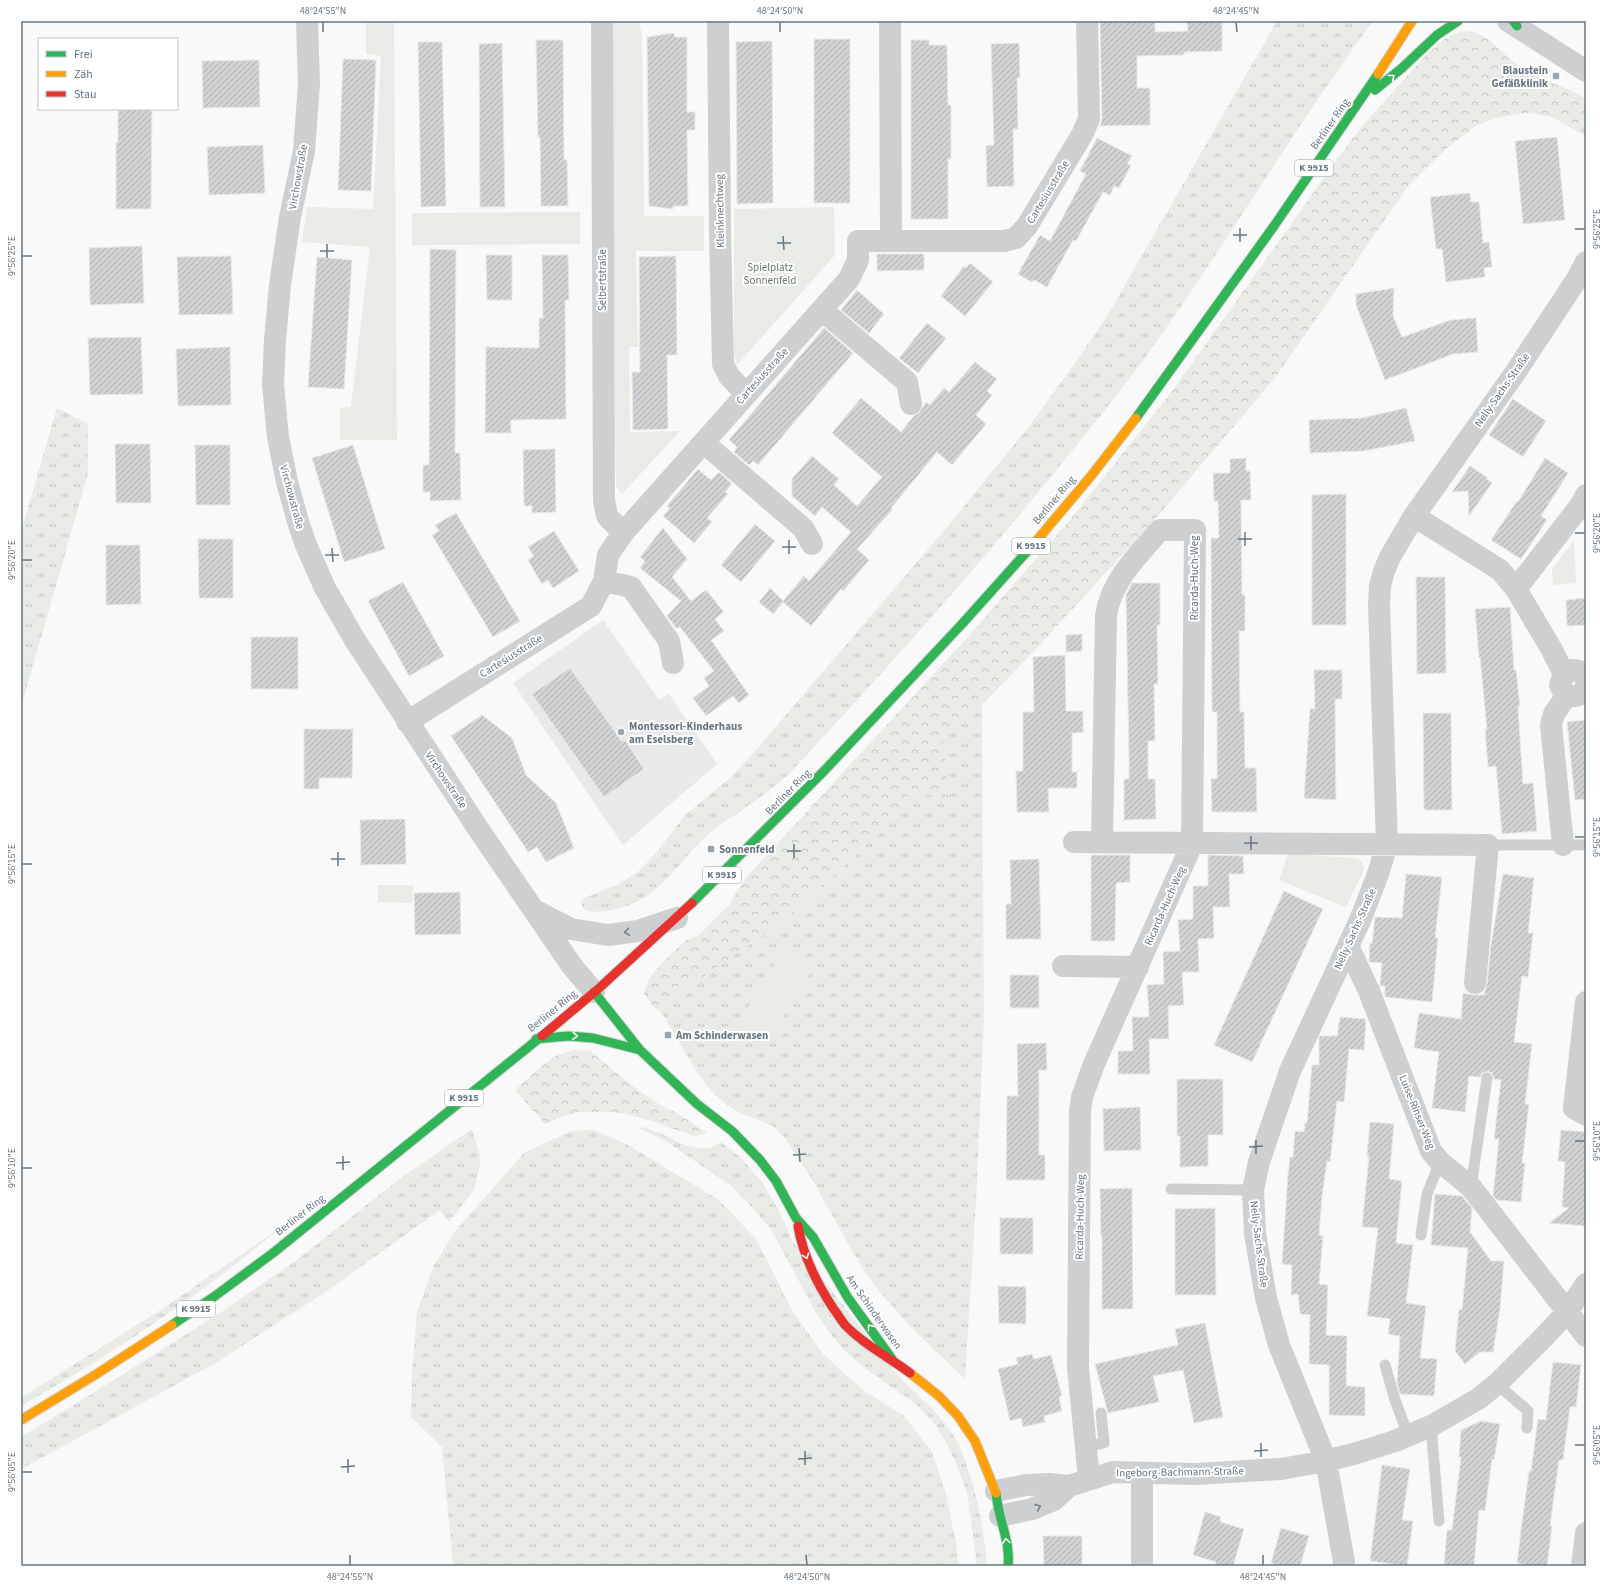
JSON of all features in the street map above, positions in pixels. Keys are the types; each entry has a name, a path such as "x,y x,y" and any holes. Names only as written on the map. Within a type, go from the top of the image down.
{"main road":[{"name":"Berliner Ring","path":"21,1420 130,1353 216,1295 290,1239 594,992 677,918 732,866 819,778 974,611 1072,500 1162,384 1361,101 1412,21"},
{"path":"1361,101 1406,65 1434,36 1446,27 1458,21"},
{"name":"Am Schinderwasen","path":"594,992 640,1050 667,1078 732,1131 760,1160 776,1181 796,1218 813,1237 848,1298 892,1359"},
{"path":"536,1039 568,1036 593,1038 640,1050"},
{"name":"Am Schinderwasen","path":"796,1218 801,1243 808,1263 825,1295 845,1325 868,1344 892,1359 940,1396 958,1416 975,1441 996,1491 998,1526 1006,1535 1009,1558 1008,1566"}],"street":[{"name":"Virchowstraße","path":"307,21 309,84 304,150 288,232 280,285 275,340 274,385 278,437 287,482 299,525 325,588 354,640 407,722 572,966 594,992"},
{"name":"Selbertstraße","path":"602,21 604,500 607,516 623,533"},
{"name":"Kleinknechtweg","path":"718,21 723,364 729,376 746,394"},
{"path":"890,21 891,241"},
{"name":"Cartesiusstraße","path":"407,722 591,606 604,581 608,555 623,533 849,279 858,260 858,241 1004,241 1016,238 1027,226 1082,135 1089,119 1087,21"},
{"path":"1513,23 1586,71"},
{"name":"Nelly-Sachs-Straße","path":"1344,1562 1326,1461 1280,1345 1266,1298 1255,1234 1253,1190 1259,1162 1290,1071 1362,918 1387,844 1380,586 1390,557 1414,516 1515,373 1586,262"},
{"path":"822,310 907,382 911,404"},
{"path":"704,443 803,528 812,544"},
{"path":"1516,589 1584,502"},
{"path":"1414,516 1500,570 1516,589 1552,650 1579,682 1554,714 1551,724 1563,845"},
{"name":"Ricarda-Huch-Weg","path":"1079,1482 1086,1447 1078,1367 1080,1111 1086,1083 1192,844 1195,530 1160,530 1135,559 1114,588 1108,601 1106,615 1102,842"},
{"path":"604,581 631,587 668,641 673,664"},
{"path":"1074,842 1488,845 1475,983"},
{"name":"Virchowstraße","path":"534,910 571,929 608,935 638,931 677,918"},
{"name":"Luise-Rinser-Weg","path":"1348,946 1369,991 1431,1151 1440,1162 1471,1187 1567,1312"},
{"path":"1063,966 1138,967"},
{"path":"1586,1002 1574,1108 1586,1115"},
{"name":"Ingeborg-Bachmann-Straße","path":"996,1491 1026,1485 1079,1482 1113,1472 1195,1474 1256,1471 1326,1461 1357,1453 1408,1436 1431,1426 1478,1399 1497,1384 1525,1358 1567,1312 1586,1284"},
{"path":"1567,1312 1586,1336"},
{"path":"1142,1473 1142,1566"},
{"name":"Ingeborg-Bachmann-Straße","path":"998,1526 1054,1500 1079,1482"},
{"path":"1582,1566 1586,1533"}],"lane":[{"path":"1488,845 1586,845"},
{"path":"1471,1187 1487,1078"},
{"path":"1421,1235 1427,1194 1440,1162"},
{"path":"1171,1189 1253,1190"},
{"path":"1385,1365 1395,1400 1408,1436"},
{"path":"1497,1384 1528,1411 1527,1428"},
{"path":"1086,1447 1104,1442 1101,1413"},
{"path":"1431,1426 1439,1521"}],"shaded area":[{"name":"Montessori-Kinderhaus am Eselsberg","path":"603,620 659,700 669,694 717,764 623,845 513,683"}],"green space":[{"path":"366,21 394,21 397,440 340,440 340,408 351,407 370,247 302,242 307,207 373,209 381,56 366,54"},
{"path":"610,21 639,21 642,36 644,216 704,216 704,251 636,251 638,347 629,347 630,432 680,431 622,494 616,486"},
{"path":"1277,21 1373,21 1344,61 1150,351 1116,396 1026,508 892,662 789,774 712,831 699,843 668,878 644,898 629,905 608,911 594,912 584,909 581,904 582,899 619,884 639,871 657,852 685,815 730,778 750,757 948,526 1030,425 1106,318"},
{"path":"1462,31 1479,34 1493,43 1512,61 1535,76 1578,94 1586,99 1586,136 1552,117 1531,113 1517,114 1493,119 1474,127 1446,149 1409,185 1274,379 1156,518 1035,650 982,705 943,738 949,803 915,788 859,852 790,916 656,1010 644,994 649,979 659,966 685,941 699,935 730,904 742,882 966,639 1070,520 1173,390 1362,126 1428,53 1446,38"},
{"name":"Spielplatz Sonnenfeld","path":"834,207 835,255 737,365 734,354 734,209"},
{"path":"580,212 580,244 412,245 412,213"},
{"path":"57,408 88,424 88,474 21,707 21,532"},
{"path":"1574,540 1576,583 1553,585 1552,569"},
{"path":"982,705 984,1020 976,1201 965,1379 886,1300 864,1270 815,1184 794,1151 778,1130 762,1121 740,1113 720,1099 702,1079 660,1011 656,1010 790,916 859,852 915,788 949,803 943,738"},
{"path":"1288,854 1357,858 1363,863 1364,870 1346,907 1279,880"},
{"path":"378,885 413,885 412,903 378,902"},
{"path":"785,947 815,965 768,1041 738,1023"},
{"path":"575,1050 590,1051 639,1091 662,1106 677,1113 707,1133 694,1136 646,1119 611,1112 579,1112 566,1115 545,1124 515,1090 543,1065 557,1055"},
{"path":"643,1127 660,1133 684,1145 697,1148 710,1148 721,1142 741,1158 762,1182 778,1209 793,1242 902,1380 939,1416 957,1441 969,1471 976,1497 982,1525 987,1566 977,1566 967,1493 947,1444 934,1423 916,1404 863,1367 845,1351 829,1332 815,1311 772,1231 752,1207 730,1185 667,1142 639,1128"},
{"path":"472,1129 481,1160 474,1190 449,1222 440,1210 324,1293 219,1361 21,1469 21,1437 217,1315 294,1262 401,1178"},
{"path":"594,1130 626,1144 719,1200 756,1239 793,1312 823,1354 863,1390 904,1416 932,1452 946,1494 959,1566 453,1566 442,1447 411,1417 412,1375 417,1312 434,1265 456,1230 525,1152 571,1131"},
{"path":"280,1228 219,1277 155,1323 89,1366 21,1406 21,1398 162,1309"}],"building":[{"path":"1100,21 1155,21 1155,32 1188,31 1187,21 1222,21 1222,51 1184,52 1184,55 1137,56 1137,88 1150,88 1150,125 1100,126 1102,119"},
{"path":"674,33 675,37 687,37 687,112 695,112 695,130 687,130 688,206 673,206 673,209 649,206 647,37"},
{"path":"814,39 850,39 850,203 814,203"},
{"path":"536,40 563,40 564,160 567,160 568,206 541,206"},
{"path":"911,40 929,40 929,45 947,45 948,105 951,105 951,159 948,159 948,219 911,219"},
{"path":"772,41 773,203 737,204 736,42"},
{"path":"418,42 442,42 446,206 421,207"},
{"path":"502,43 505,207 480,207 479,44"},
{"path":"1019,43 1020,78 1017,78 1018,129 1013,129 1014,186 987,187 986,146 994,145 991,44"},
{"path":"343,59 376,60 371,191 338,190"},
{"path":"259,60 260,107 203,108 202,61"},
{"path":"118,110 152,110 151,209 116,209 116,142 118,142"},
{"path":"1557,137 1565,220 1523,224 1515,141"},
{"path":"1097,138 1132,156 1127,164 1131,165 1119,188 1114,186 1110,195 1103,192 1076,241 1073,240 1047,287 1034,280 1032,282 1018,274 1040,235 1050,241 1086,174 1080,171"},
{"path":"263,145 265,193 209,195 207,147"},
{"path":"1470,193 1471,202 1479,202 1483,243 1489,242 1492,267 1484,268 1485,277 1446,282 1442,249 1436,249 1430,197"},
{"path":"142,246 144,303 90,305 89,248"},
{"path":"430,249 456,250 455,453 460,453 461,500 430,501 430,492 423,492 423,465 429,465"},
{"path":"877,254 924,254 924,270 877,271"},
{"path":"486,255 512,255 512,300 487,300"},
{"path":"542,255 568,255 569,300 565,300 566,419 511,420 511,433 485,433 486,347 539,348 539,318 543,318"},
{"path":"231,256 233,314 179,315 177,257"},
{"path":"676,256 677,355 667,355 668,429 633,430 632,372 640,372 639,257"},
{"path":"317,257 352,260 344,389 308,387"},
{"path":"970,263 993,282 965,316 941,296 964,266 966,268"},
{"path":"1394,288 1393,316 1402,337 1451,320 1476,318 1478,352 1453,354 1385,380 1356,305 1356,294"},
{"path":"857,290 884,314 869,333 841,310"},
{"path":"927,323 946,338 918,373 899,358"},
{"path":"824,328 853,353 758,465 753,461 749,465 734,452 737,447 729,440"},
{"path":"141,337 143,394 90,395 88,338"},
{"path":"230,347 231,405 178,406 176,349"},
{"path":"975,362 997,379 987,391 992,395 976,415 986,424 952,465 937,452 891,508 892,510 857,549 869,560 843,591 841,589 811,626 783,602 773,614 759,602 770,588 783,601 804,576 809,581 851,532 822,507 815,516 792,496 792,479 812,456 839,479 834,485 857,506 882,477 832,433 861,398 901,432 914,416 919,413 926,402 930,405 944,388 949,392"},
{"path":"1513,399 1546,421 1523,457 1489,435"},
{"path":"1406,408 1415,441 1363,451 1310,453 1309,420 1362,418"},
{"path":"115,444 150,444 151,503 116,503"},
{"path":"195,445 230,445 230,505 196,505"},
{"path":"353,445 385,549 344,562 312,458"},
{"path":"555,449 556,512 532,513 532,506 524,506 523,450"},
{"path":"1246,458 1246,471 1250,471 1251,500 1241,500 1242,595 1245,595 1245,631 1239,631 1240,712 1244,712 1245,768 1256,768 1257,812 1212,812 1211,779 1217,778 1217,712 1212,712 1211,538 1219,538 1218,501 1214,501 1213,473 1230,473 1230,459"},
{"path":"1545,458 1568,473 1541,516 1547,520 1521,559 1491,540 1517,501 1518,502"},
{"path":"1470,466 1488,478 1486,479 1492,483 1469,516 1468,491 1452,492"},
{"path":"698,469 711,480 719,472 732,484 725,492 728,494 707,518 712,522 694,543 663,516 670,508 667,506"},
{"path":"1346,494 1346,625 1312,625 1312,495"},
{"path":"456,513 520,621 493,637 432,535 439,531 435,525"},
{"path":"755,524 775,541 741,582 721,565"},
{"path":"663,528 687,559 672,577 691,601 706,590 724,612 715,619 724,631 711,640 749,695 739,703 733,696 706,716 693,698 709,686 704,678 714,671 680,627 677,629 667,616 681,601 640,568 645,561 640,557"},
{"path":"554,531 579,571 553,588 548,580 542,584 534,571 528,560 534,556 528,547"},
{"path":"198,539 233,539 233,598 199,598"},
{"path":"106,545 140,545 141,604 106,605"},
{"path":"1416,577 1445,577 1446,673 1417,674"},
{"path":"403,582 444,656 409,676 368,601"},
{"path":"1132,583 1160,583 1160,625 1157,625 1158,684 1154,684 1155,741 1148,741 1148,779 1155,779 1156,819 1124,820 1124,779 1129,779 1126,595"},
{"path":"1586,598 1586,625 1567,626 1566,600"},
{"path":"1510,607 1514,670 1516,670 1520,706 1518,707 1523,784 1533,783 1537,831 1502,834 1496,766 1488,767 1485,729 1487,729 1475,609"},
{"path":"1082,634 1082,651 1066,652 1066,635"},
{"path":"251,637 298,637 298,689 251,689"},
{"path":"1065,655 1066,711 1083,711 1083,732 1072,733 1072,772 1077,772 1077,788 1048,788 1049,812 1017,812 1016,771 1023,771 1023,712 1034,712 1033,657"},
{"path":"570,668 622,742 625,740 644,769 604,797 532,694"},
{"path":"1314,670 1342,670 1342,699 1335,699 1336,800 1304,798 1310,709 1315,709"},
{"path":"1423,713 1451,713 1452,810 1424,810"},
{"path":"482,715 512,738 526,775 556,803 574,848 546,862 537,847 528,852 451,736"},
{"path":"1586,720 1586,799 1575,800 1567,722"},
{"path":"304,729 353,729 352,778 319,778 319,789 304,789"},
{"path":"405,819 406,864 361,865 360,820"},
{"path":"1091,855 1130,855 1130,882 1116,883 1115,941 1091,941"},
{"path":"1208,855 1243,856 1244,874 1229,874 1230,907 1213,907 1214,938 1198,939 1199,972 1182,972 1184,1005 1168,1006 1169,1039 1149,1039 1150,1074 1118,1074 1118,1051 1133,1051 1132,1017 1149,1017 1147,985 1164,984 1163,952 1180,951 1178,920 1193,919 1193,886 1208,886"},
{"path":"1039,859 1041,939 1006,939 1006,904 1011,904 1010,860"},
{"path":"1406,874 1442,877 1435,938 1438,938 1432,1002 1385,997 1385,986 1380,986 1382,963 1369,962 1370,943 1372,944 1375,917 1402,918"},
{"path":"1503,874 1534,878 1528,933 1533,933 1528,977 1522,976 1514,1042 1532,1044 1525,1104 1529,1104 1522,1163 1525,1163 1521,1202 1497,1200 1493,1196 1499,1139 1494,1139 1501,1080 1494,1079 1492,1073 1488,1071 1482,1073 1480,1077 1469,1076 1465,1112 1432,1108 1439,1052 1414,1048 1419,1013 1461,1019 1463,993 1484,995 1487,984 1491,945"},
{"path":"1284,891 1323,909 1252,1062 1214,1045"},
{"path":"460,892 461,934 415,935 414,893"},
{"path":"1010,975 1039,975 1039,1008 1010,1008"},
{"path":"1340,1017 1366,1019 1364,1050 1349,1049 1344,1102 1337,1101 1330,1162 1327,1161 1322,1197 1319,1235 1323,1236 1319,1284 1328,1285 1326,1335 1347,1336 1346,1386 1365,1387 1365,1416 1329,1415 1329,1365 1309,1364 1310,1315 1300,1314 1298,1294 1291,1295 1292,1265 1282,1264 1288,1174 1290,1157 1293,1157 1295,1131 1304,1132 1305,1123 1307,1123 1312,1065 1319,1065 1319,1037 1337,1036"},
{"path":"1046,1043 1047,1070 1039,1070 1039,1155 1045,1155 1045,1180 1006,1180 1007,1096 1018,1096 1017,1044"},
{"path":"1177,1079 1223,1079 1223,1135 1208,1135 1208,1166 1180,1167 1180,1136 1177,1136"},
{"path":"1140,1107 1141,1150 1104,1151 1103,1109"},
{"path":"1370,1122 1394,1124 1389,1179 1402,1181 1396,1243 1413,1245 1406,1303 1426,1306 1420,1358 1437,1359 1434,1396 1400,1394 1397,1383 1400,1336 1388,1334 1390,1319 1367,1316 1378,1228 1362,1227 1369,1156 1367,1156"},
{"path":"1561,1130 1586,1132 1586,1226 1549,1223 1569,1208 1562,1207 1565,1162 1558,1161"},
{"path":"1132,1188 1133,1309 1102,1309 1102,1236 1100,1189"},
{"path":"1435,1194 1462,1196 1472,1208 1470,1232 1491,1261 1504,1261 1500,1309 1493,1352 1480,1352 1465,1364 1455,1351 1459,1309 1462,1310 1468,1248 1431,1245"},
{"path":"1215,1208 1216,1295 1175,1295 1175,1209"},
{"path":"1000,1218 1033,1218 1033,1254 1000,1254"},
{"path":"998,1286 1026,1287 1026,1324 999,1323"},
{"path":"1205,1323 1223,1417 1194,1423 1183,1370 1153,1376 1159,1402 1108,1413 1095,1364 1178,1345 1175,1329"},
{"path":"1032,1354 1034,1359 1051,1355 1062,1396 1059,1397 1062,1411 1044,1416 1045,1422 1023,1427 1021,1418 1010,1421 998,1369 1018,1364 1016,1358"},
{"path":"1553,1362 1581,1365 1576,1407 1570,1407 1563,1460 1559,1460 1550,1526 1552,1526 1547,1566 1527,1566 1517,1563 1522,1522 1538,1419 1546,1420"},
{"path":"1481,1421 1500,1424 1494,1460 1492,1459 1485,1511 1479,1510 1474,1566 1444,1566 1447,1530 1452,1530 1461,1457 1459,1457 1461,1430"},
{"path":"1382,1465 1410,1469 1402,1520 1413,1521 1407,1566 1370,1561"},
{"path":"1205,1512 1221,1517 1220,1522 1244,1529 1233,1566 1214,1566 1216,1562 1193,1555"},
{"path":"1281,1528 1309,1536 1300,1566 1282,1566 1271,1563"},
{"path":"1043,1536 1082,1536 1082,1566 1044,1566"}],"traffic: fast":[{"path":"1375,90 1402,68 1437,35 1458,21"},
{"path":"1513,21 1517,26"},
{"path":"1136,418 1274,226 1378,74"},
{"path":"692,903 824,771 962,624 1032,546"},
{"path":"594,992 640,1050 697,1104 732,1131 760,1160 776,1181 796,1218 813,1237 848,1298 892,1359"},
{"path":"172,1325 215,1296 273,1253 542,1036"},
{"path":"536,1039 568,1036 593,1038 640,1050"},
{"path":"996,1493 1007,1546 1008,1566"}],"traffic: slow":[{"path":"1378,74 1412,21"},
{"path":"1032,546 1091,476 1136,418"},
{"path":"21,1420 95,1375 172,1325"},
{"path":"910,1373 939,1396 958,1416 975,1441 996,1493"}],"traffic: jam":[{"path":"542,1036 597,990 692,903"},
{"path":"798,1226 803,1248 816,1279 833,1308 844,1323 860,1339 910,1373"}],"place":[{"name":"Blaustein Gefäßklinik","path":"1556,76"},
{"name":"Montessori-Kinderhaus am Eselsberg","path":"621,732"},
{"name":"Sonnenfeld","path":"711,849"},
{"name":"Am Schinderwasen","path":"668,1035"}]}
